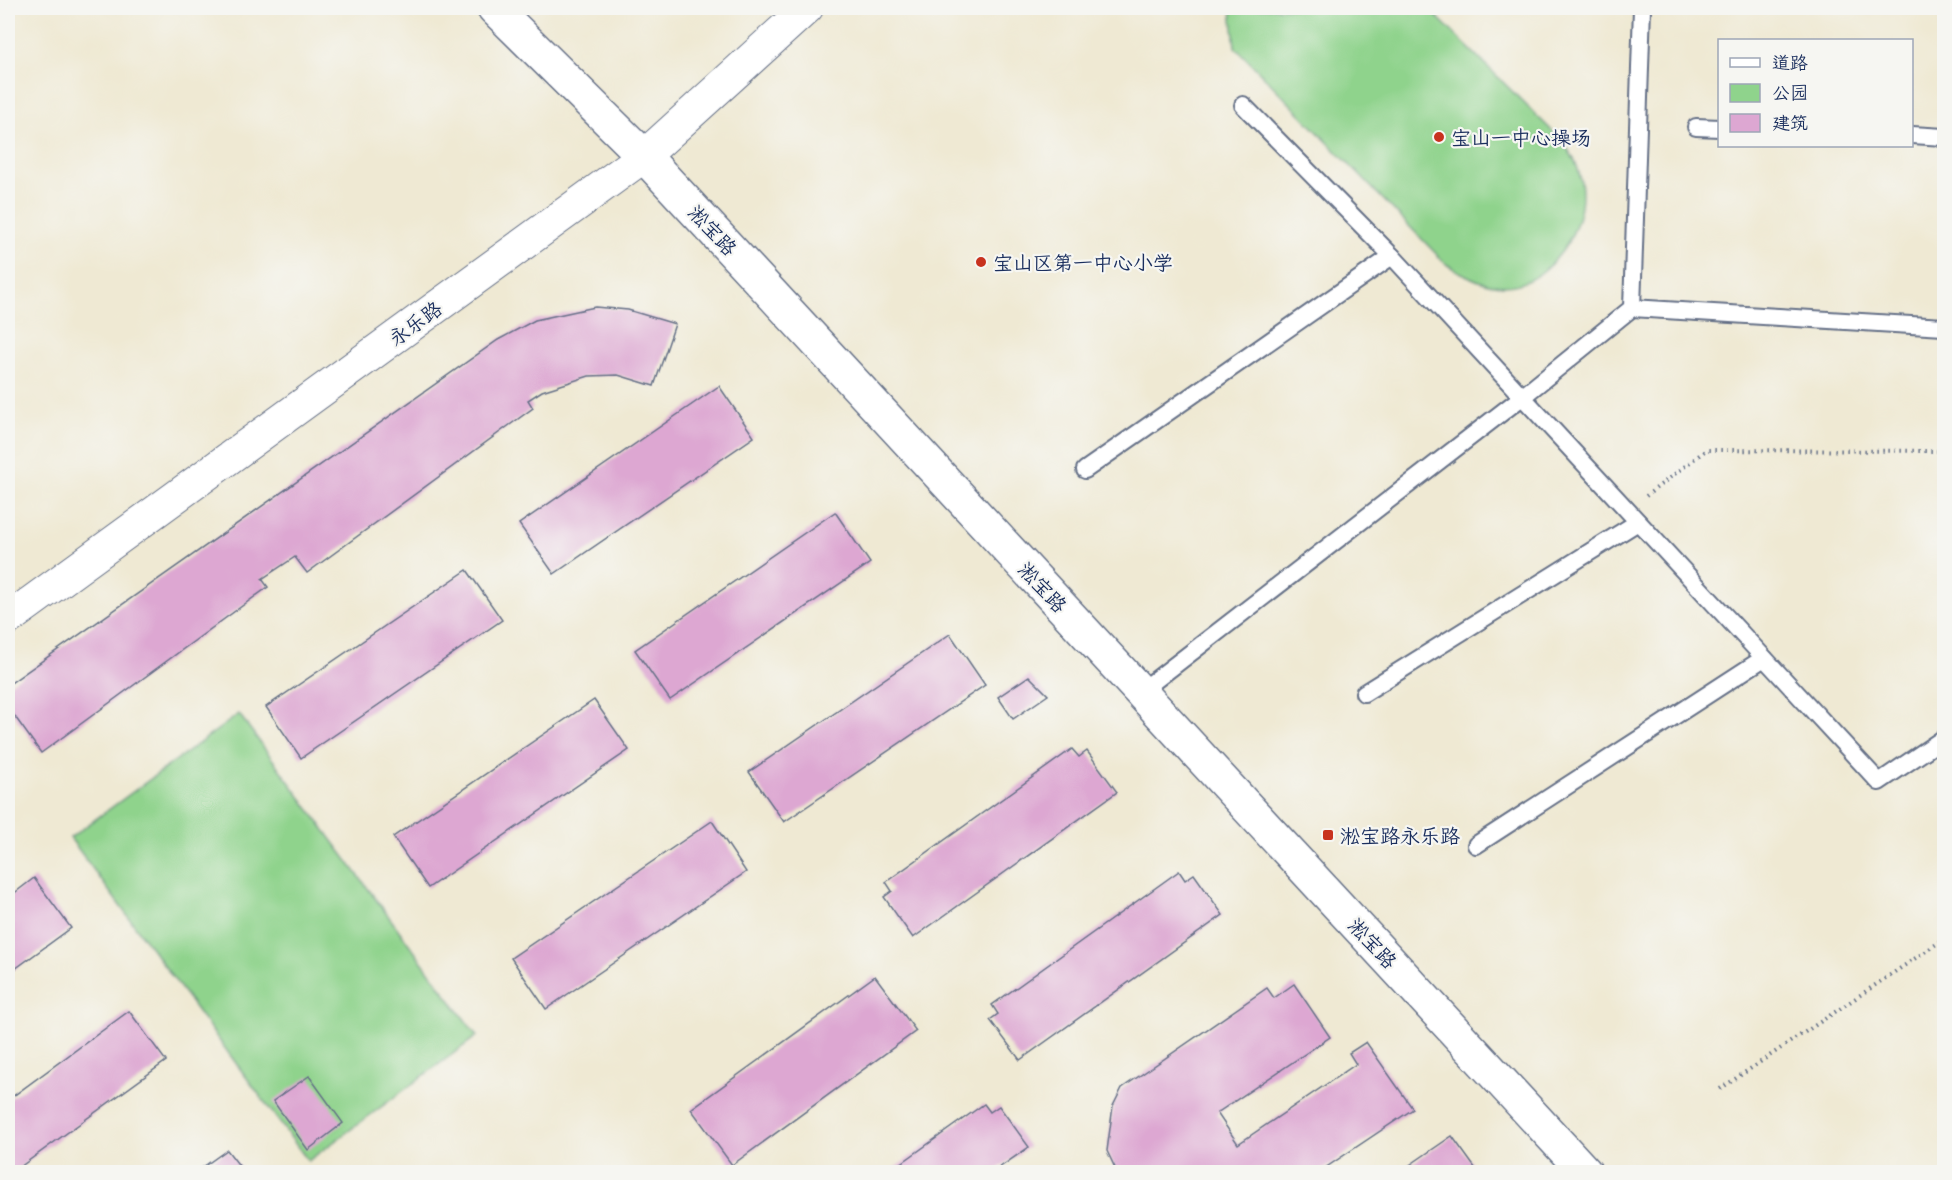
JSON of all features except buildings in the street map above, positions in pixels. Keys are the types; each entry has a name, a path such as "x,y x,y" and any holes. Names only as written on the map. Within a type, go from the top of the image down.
{"main road":[{"name":"淞宝路","path":"494,8 644,156 1585,1173"}],"street":[{"name":"永乐路","path":"8,619 644,156 807,8"}],"lane":[{"path":"1632,308 1642,8"},
{"path":"1243,105 1392,256 1879,782 1944,738"},
{"path":"1696,127 1718,128"},
{"path":"1913,135 1944,137"},
{"path":"1085,470 1392,256"},
{"path":"1140,692 1522,397 1632,308 1944,327"},
{"path":"1365,693 1633,517"},
{"path":"1476,845 1764,658"}],"path":[{"path":"1633,517 1706,450 1944,452"},
{"path":"1720,1089 1944,939"}],"green space":[{"name":"宝山一中心操场","path":"1231,8 1428,8 1554,133 1569,151 1577,167 1582,201 1572,235 1563,250 1538,275 1526,282 1514,285 1502,286 1479,281 1446,264 1235,47"},
{"path":"239,714 477,1036 308,1161 70,838"}],"place":[{"name":"宝山一中心操场","path":"1439,137"},
{"name":"宝山区第一中心小学","path":"981,262"},
{"name":"淞宝路永乐路","path":"1328,835"}]}
